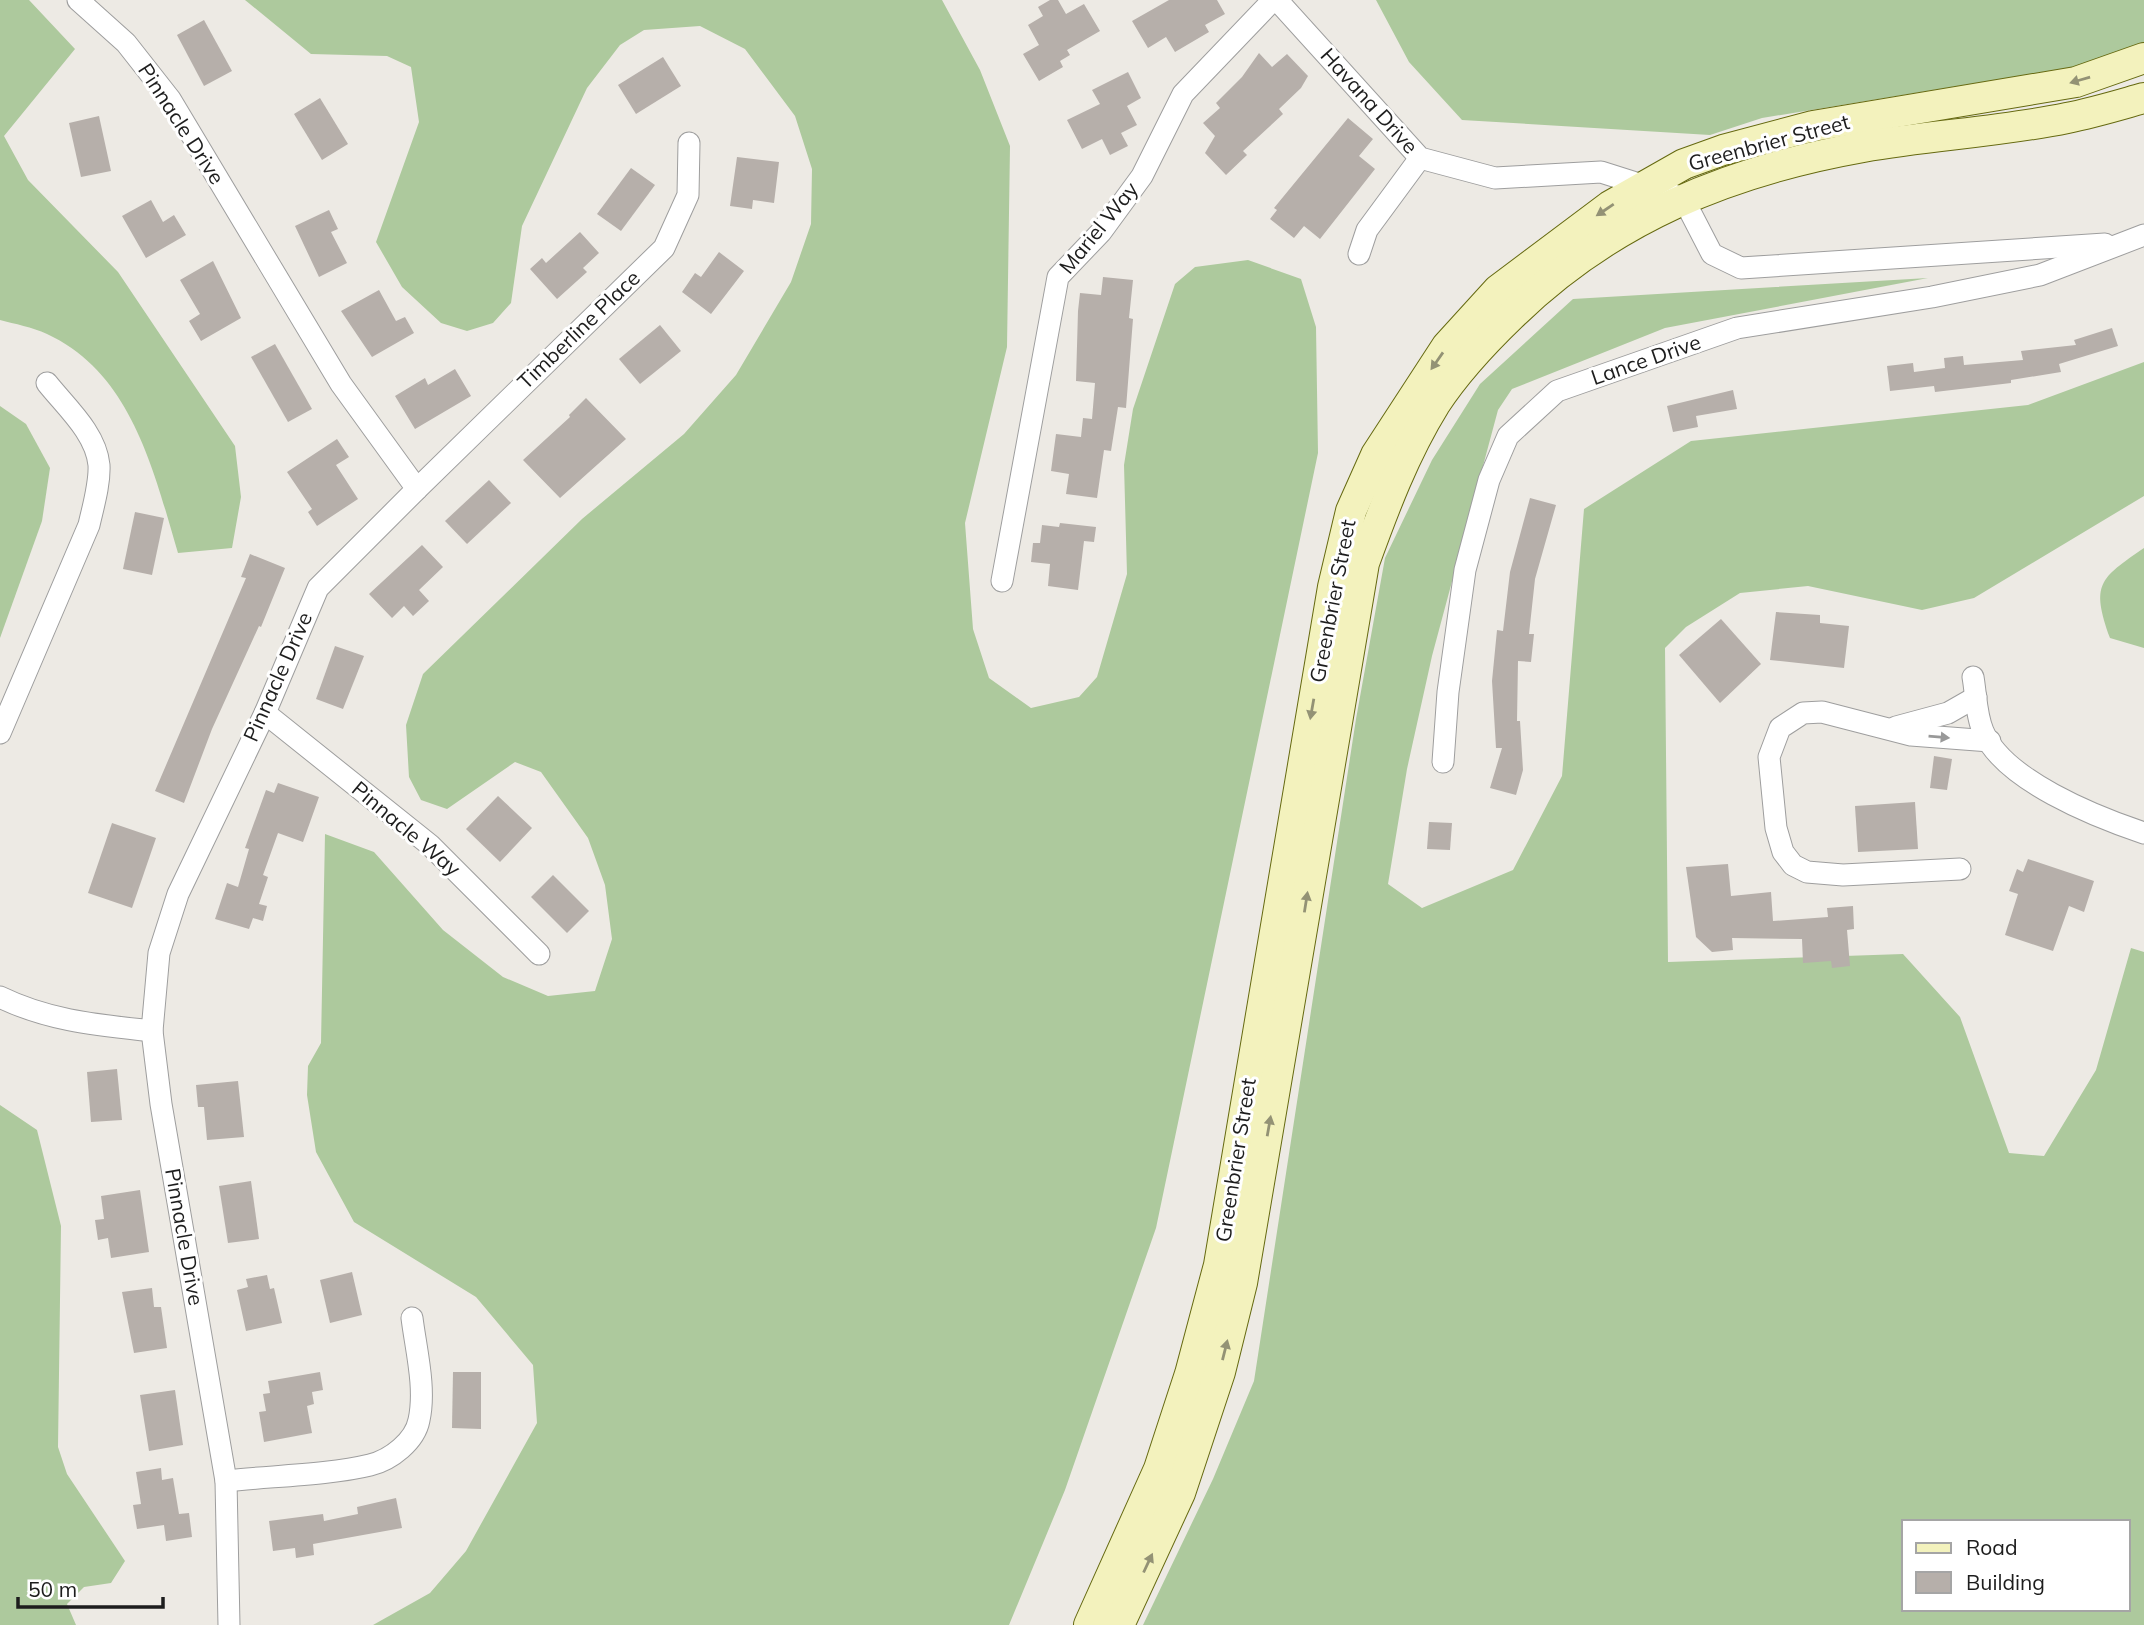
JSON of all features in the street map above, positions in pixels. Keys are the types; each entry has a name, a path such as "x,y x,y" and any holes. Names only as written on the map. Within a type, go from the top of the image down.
{"main road":[{"name":"Greenbrier Street","path":"1089,1625 1159,1469 1190,1374 1219,1265 1333,587 1351,511 1376,455 1447,346 1499,290 1610,206 1684,164 1723,150 1813,126 2076,82 2144,58"},
{"name":"Greenbrier Street","path":"1119,1625 1181,1493 1220,1372 1242,1283 1364,563 1397,474 1436,402 1486,340 1547,281 1605,239 1683,198 1753,173 1862,147 2068,118 2144,98"}],"street":[{"name":"Pinnacle Drive","path":"78,0 126,43 170,99 341,384 417,489 318,589 265,713 177,894 159,953 152,1031 161,1104 226,1480 229,1625"},
{"name":"Havana Drive","path":"1275,0 1420,158 1495,178 1601,172 1683,198"},
{"name":"Mariel Way","path":"1002,581 1058,277 1101,232 1142,176 1183,94 1275,0"},
{"name":"Timberline Place","path":"417,489 664,248 688,195 689,143"},
{"path":"1359,254 1367,230 1420,158"},
{"name":"Lance Drive","path":"1683,198 1712,254 1741,268 2134,239"},
{"name":"Lance Drive","path":"1443,762 1448,692 1465,570 1489,480 1508,436 1557,391 1737,328 1932,297 2040,275 2134,239"},
{"path":"0,733 89,525 99,466 92,440 47,383"},
{"path":"1891,728 1948,713 1975,687 1982,730 2000,756 2026,780 2121,825 2144,833"},
{"path":"1961,869 1843,875 1807,872 1793,865 1783,852 1776,828 1769,757 1780,728 1803,713 1822,712 1891,728 1911,736 1990,741"},
{"name":"Pinnacle Way","path":"265,713 430,845 539,954"},
{"path":"0,997 27,1010 73,1023 152,1031"},
{"path":"226,1480 372,1465 397,1452 410,1440 419,1423 421,1403 412,1318"}],"green space":[{"path":"0,0 29,0 75,49 4,136 28,180 118,272 235,446 241,497 232,548 178,553 148,458 135,428 100,373 76,351 47,334 0,320"},
{"path":"245,0 942,0 980,70 1010,146 1007,347 965,523 973,629 989,678 1031,708 1079,697 1097,677 1127,574 1124,465 1133,409 1175,284 1195,267 1248,260 1301,279 1316,327 1318,453 1156,1228 1065,1490 1009,1625 373,1625 430,1593 466,1551 537,1423 533,1365 476,1297 354,1222 316,1152 307,1095 308,1066 321,1043 325,834 374,852 443,930 503,977 548,996 595,991 612,939 605,885 588,838 541,772 515,762 447,809 421,800 409,777 406,725 423,674 582,519 684,434 736,375 791,282 811,224 812,169 795,116 745,49 700,26 644,30 620,45 587,88 522,226 511,303 493,323 467,331 441,323 402,287 376,242 419,122 411,67 387,56 311,54"},
{"path":"1376,0 2144,0 2144,52 2128,58 1762,118 1710,135 1462,120 1409,62"},
{"path":"1928,278 1665,328 1512,389 1498,410 1432,656 1407,769 1388,884 1422,908 1513,870 1562,776 1584,509 1691,441 2028,405 2144,362 2144,496 1974,598 1922,610 1808,586 1740,593 1686,627 1665,648 1668,962 1903,954 1960,1017 2009,1153 2044,1156 2096,1070 2131,948 2144,952 2144,1625 1143,1625 1213,1479 1254,1381 1356,719 1385,558 1432,460 1480,384 1573,299"},
{"path":"0,406 26,424 50,468 42,521 0,638"},
{"path":"2144,548 2144,648 2110,638 2101,606 2101,594 2108,576"},
{"path":"0,1105 37,1130 61,1226 58,1447 67,1474 125,1561 111,1583 84,1587 67,1604 76,1625 0,1625"}],"building":[{"path":"1050,0 1058,0 1066,14 1084,4 1100,31 1067,50 1070,55 1060,61 1063,67 1039,81 1023,54 1039,45 1028,25 1043,16 1038,7"},
{"path":"1169,0 1217,0 1225,14 1205,25 1209,32 1175,52 1166,37 1148,48 1132,21"},
{"path":"204,20 232,71 204,86 177,35"},
{"path":"1259,53 1272,67 1287,54 1308,76 1301,88 1279,109 1283,114 1243,151 1247,155 1226,175 1205,153 1215,136 1203,123 1220,108 1216,103 1242,77"},
{"path":"663,57 681,86 636,114 618,85"},
{"path":"1128,72 1141,98 1127,106 1137,125 1121,133 1128,146 1110,155 1102,139 1082,149 1067,120 1100,104 1092,90"},
{"path":"320,98 348,144 322,160 294,114"},
{"path":"99,116 111,171 81,177 69,123"},
{"path":"1348,118 1373,139 1359,156 1375,169 1320,239 1304,226 1294,238 1270,219 1277,210 1274,208"},
{"path":"737,157 779,162 774,203 753,200 752,209 730,206"},
{"path":"631,168 655,185 621,231 597,214"},
{"path":"151,200 163,222 174,215 186,235 146,258 122,216"},
{"path":"329,210 338,229 331,232 347,263 319,277 295,226"},
{"path":"580,232 599,253 583,268 587,272 557,299 530,269 542,258 546,263"},
{"path":"719,252 744,271 711,314 682,292 695,273 701,277"},
{"path":"213,261 241,318 201,341 189,321 200,314 180,280"},
{"path":"1103,277 1133,280 1129,318 1133,319 1126,408 1118,407 1111,451 1104,450 1097,498 1066,494 1069,474 1051,471 1056,434 1081,437 1083,418 1092,419 1095,383 1076,381 1078,311 1080,293 1101,295"},
{"path":"379,290 396,321 405,317 414,333 372,357 341,311"},
{"path":"660,325 681,351 640,384 619,359"},
{"path":"2112,328 2118,346 2059,364 2061,372 2011,380 2011,383 1935,392 1934,386 1890,391 1887,366 1913,363 1914,372 1945,368 1944,358 1963,356 1964,365 2023,360 2021,351 2076,345 2074,340"},
{"path":"275,344 312,409 288,422 251,357"},
{"path":"455,369 471,396 415,429 395,396 425,378 428,385"},
{"path":"1733,390 1737,409 1696,416 1698,427 1673,432 1667,406"},
{"path":"586,398 626,439 560,498 523,460 570,417"},
{"path":"337,439 349,457 336,465 358,499 317,526 308,512 312,509 287,472"},
{"path":"489,480 511,503 467,544 445,521"},
{"path":"1530,498 1556,505 1535,579 1529,634 1534,634 1531,662 1518,661 1517,721 1520,721 1523,770 1516,795 1490,788 1502,748 1496,748 1492,681 1497,630 1503,631 1510,572"},
{"path":"135,512 164,518 152,575 123,569"},
{"path":"1060,523 1096,527 1094,542 1084,541 1078,590 1048,586 1050,564 1031,562 1033,543 1040,543 1042,525 1059,527"},
{"path":"422,545 443,567 419,590 429,601 413,616 404,606 392,618 369,594"},
{"path":"250,554 285,568 261,627 259,626 212,729 184,803 155,791 246,578 241,577"},
{"path":"1776,612 1820,615 1820,623 1849,626 1844,668 1770,660"},
{"path":"1721,619 1761,664 1720,703 1679,655"},
{"path":"335,646 364,656 343,709 316,699"},
{"path":"1934,756 1952,759 1947,790 1930,788"},
{"path":"278,783 319,797 303,842 278,833 263,875 268,877 259,904 267,906 263,921 253,918 249,929 215,919 227,883 238,887 249,849 245,848 266,790 274,793"},
{"path":"498,796 532,828 500,862 466,829"},
{"path":"1915,802 1918,849 1858,852 1855,806"},
{"path":"1429,822 1452,823 1450,850 1427,849"},
{"path":"112,823 156,838 132,908 88,893"},
{"path":"2028,859 2094,881 2084,912 2069,906 2053,951 2005,935 2018,894 2009,891 2017,869 2023,872"},
{"path":"1728,864 1731,896 1771,892 1773,921 1828,917 1827,908 1853,906 1854,929 1847,930 1850,966 1832,968 1831,961 1803,963 1802,939 1732,938 1733,950 1712,952 1696,937 1686,867"},
{"path":"553,875 589,911 567,933 531,897"},
{"path":"117,1069 122,1120 91,1122 87,1072"},
{"path":"238,1081 244,1137 207,1140 204,1107 198,1107 196,1085"},
{"path":"251,1181 259,1239 228,1243 219,1186"},
{"path":"140,1190 149,1252 111,1258 108,1238 98,1240 95,1220 104,1219 101,1196"},
{"path":"352,1272 362,1315 330,1323 320,1280"},
{"path":"267,1275 270,1289 274,1288 282,1323 246,1331 237,1290 248,1287 246,1279"},
{"path":"152,1288 154,1307 161,1307 167,1348 134,1353 122,1292"},
{"path":"320,1372 323,1390 312,1392 314,1404 307,1406 312,1433 264,1442 259,1412 266,1411 263,1394 270,1393 268,1381"},
{"path":"453,1372 481,1372 481,1429 452,1428"},
{"path":"175,1390 183,1445 149,1451 140,1395"},
{"path":"161,1468 162,1480 173,1478 179,1514 189,1513 192,1537 166,1541 164,1525 137,1529 133,1505 141,1504 136,1472"},
{"path":"396,1498 402,1528 313,1544 314,1555 296,1558 295,1548 273,1551 269,1521 323,1514 324,1521 358,1514 357,1507"}]}
